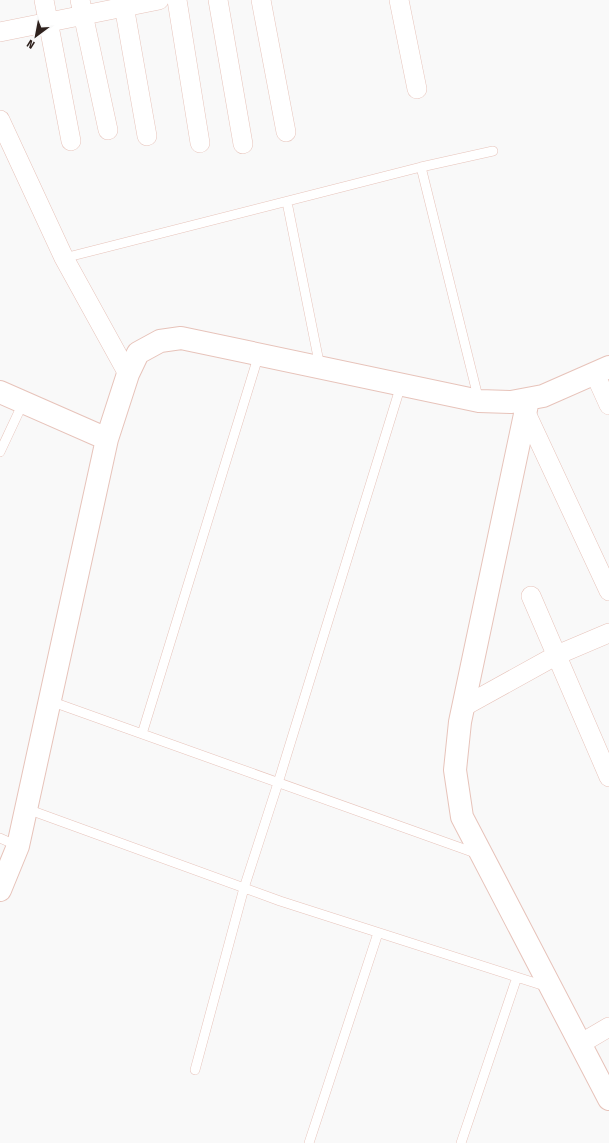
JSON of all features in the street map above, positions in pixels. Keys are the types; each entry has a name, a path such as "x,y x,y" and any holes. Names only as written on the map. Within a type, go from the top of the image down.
{"street":[{"path":"44,0 71,141"},
{"path":"0,32 48,22 82,8 159,0"},
{"path":"177,0 200,143"},
{"path":"218,0 243,144"},
{"path":"261,0 286,132"},
{"path":"399,0 417,89"},
{"path":"123,3 147,136"},
{"path":"82,8 108,130"},
{"path":"0,120 64,258 128,374"},
{"path":"0,890 9,842 26,809 107,439 128,374 138,353 160,341 181,338 479,401 512,402 527,406"},
{"path":"607,1090 580,1044 462,817 455,770 460,722 527,406 543,396 602,370 609,405"},
{"path":"0,392 107,439"},
{"path":"527,406 609,591"},
{"path":"531,596 609,777"},
{"path":"463,707 557,655 609,633"},
{"path":"580,1044 609,1027"}],"lane":[{"path":"64,258 421,167 493,151"},
{"path":"421,167 479,401"},
{"path":"287,202 320,367"},
{"path":"142,734 259,354"},
{"path":"195,1070 244,888 278,783 401,384"},
{"path":"0,452 24,402"},
{"path":"50,701 483,856"},
{"path":"26,809 280,902 551,988"},
{"path":"309,1143 378,933"},
{"path":"461,1143 517,977"}]}
